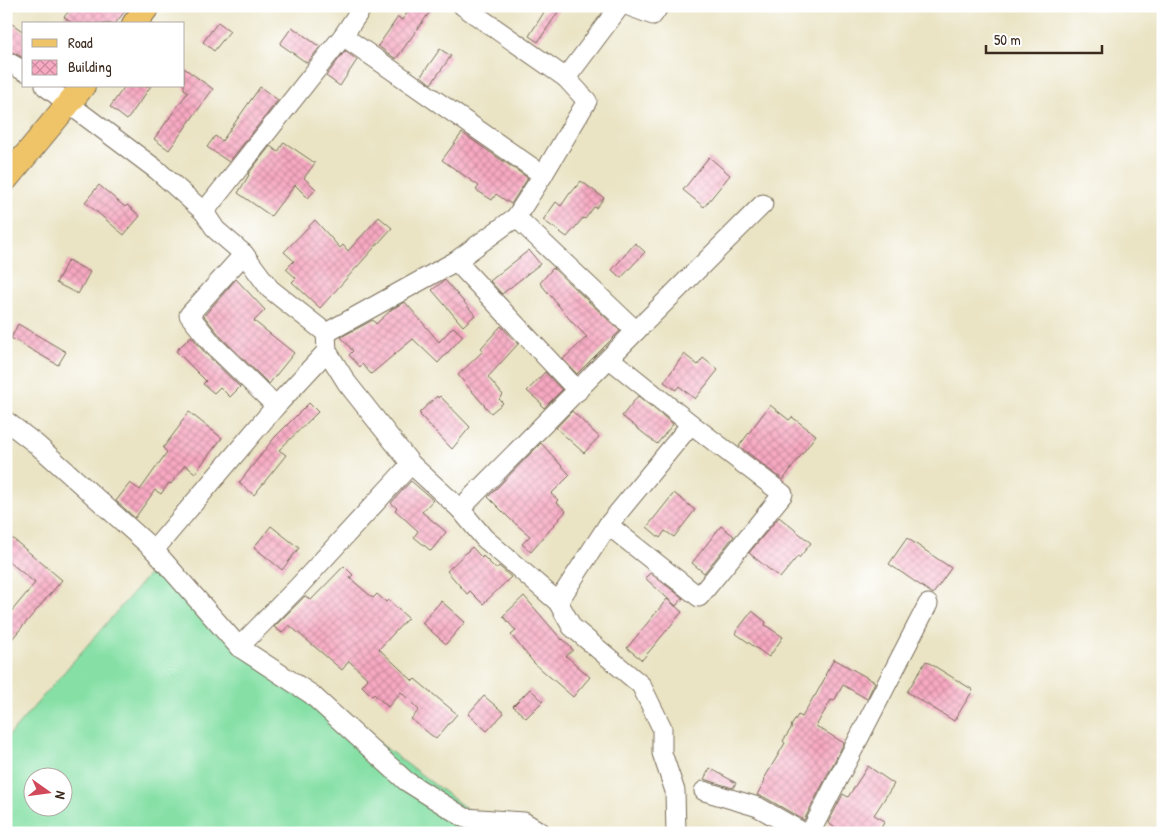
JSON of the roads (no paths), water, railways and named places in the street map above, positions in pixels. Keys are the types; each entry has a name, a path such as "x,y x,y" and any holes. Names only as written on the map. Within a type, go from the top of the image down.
{"main road":[{"path":"136,22 148,6"},
{"path":"6,179 76,95"}],"street":[{"path":"204,212 343,36 363,6"},
{"path":"154,550 276,406 326,342 456,261 516,217 587,101 566,78 462,6"},
{"path":"566,78 620,6"},
{"path":"629,6 653,15 659,6"},
{"path":"343,36 543,175"},
{"path":"6,61 22,71"},
{"path":"52,88 76,95 204,212 216,230 244,254 270,289 326,342 347,382 411,464 460,509 484,538 558,602 572,627 641,685 662,728 662,753 676,791 676,833"},
{"path":"460,509 763,204"},
{"path":"516,217 636,331"},
{"path":"244,254 189,315 213,345 276,406"},
{"path":"456,261 578,391"},
{"path":"608,526 699,597 783,494 610,359"},
{"path":"6,421 36,444 154,550 239,647 311,694 406,781 466,818 520,827 542,833"},
{"path":"558,602 608,526 691,424"},
{"path":"239,647 298,587 411,464"},
{"path":"810,833 928,604"},
{"path":"704,791 758,807 804,833"}]}
